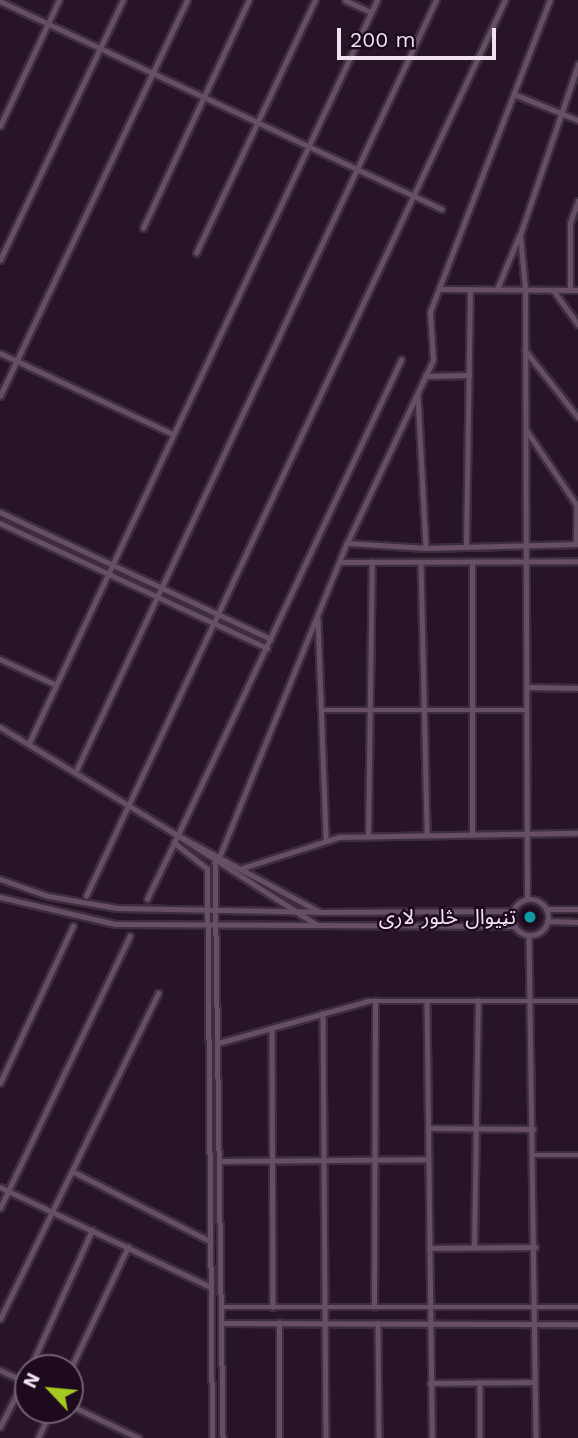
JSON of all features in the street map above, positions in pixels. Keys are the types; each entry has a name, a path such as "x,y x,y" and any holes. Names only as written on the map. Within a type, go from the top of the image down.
{"street":[{"path":"0,126 59,0"},
{"path":"0,260 123,0"},
{"path":"0,396 187,0"},
{"path":"143,228 249,0"},
{"path":"195,253 315,0"},
{"path":"345,0 372,12"},
{"path":"29,743 54,684 109,575 377,0"},
{"path":"75,773 161,598 436,0"},
{"path":"86,895 411,194 505,0"},
{"path":"220,855 347,543 433,360 430,312 550,0"},
{"path":"0,1 442,209"},
{"path":"496,289 520,235 558,112 578,65"},
{"path":"514,94 578,120"},
{"path":"570,290 570,223 578,201"},
{"path":"0,880 107,906 215,911 513,911 527,899 525,289 520,235"},
{"path":"439,289 578,290"},
{"path":"466,544 470,290"},
{"path":"554,290 578,324"},
{"path":"525,350 578,417"},
{"path":"0,353 173,434"},
{"path":"148,899 401,359"},
{"path":"425,376 469,374"},
{"path":"418,392 426,548"},
{"path":"347,543 426,548 466,544 577,544 577,505 526,429"},
{"path":"0,512 271,639"},
{"path":"0,523 267,648"},
{"path":"340,562 578,561"},
{"path":"368,836 372,562"},
{"path":"421,562 427,835"},
{"path":"472,562 472,834"},
{"path":"318,615 326,841"},
{"path":"0,659 54,684"},
{"path":"527,687 578,688"},
{"path":"321,710 526,710"},
{"path":"0,727 177,835 220,855 320,912"},
{"path":"243,868 326,841 368,836 578,833"},
{"path":"177,835 215,863 317,925"},
{"path":"174,843 206,869 212,1438"},
{"path":"215,863 223,1438"},
{"path":"0,897 105,922 216,927 514,926 529,935"},
{"path":"527,899 546,909 578,909"},
{"path":"546,909 547,921"},
{"path":"513,911 514,926"},
{"path":"529,935 547,921 578,922"},
{"path":"0,1083 73,926"},
{"path":"529,935 536,1438"},
{"path":"0,1208 130,936"},
{"path":"0,1320 74,1172 158,993"},
{"path":"218,1043 375,1001 578,1001"},
{"path":"374,1307 375,1001"},
{"path":"427,1001 432,1438"},
{"path":"474,1248 480,1128 478,1001"},
{"path":"323,1013 326,1438"},
{"path":"272,1027 273,1307"},
{"path":"428,1128 533,1129"},
{"path":"533,1155 578,1155"},
{"path":"219,1161 325,1156 428,1159"},
{"path":"74,1172 210,1241"},
{"path":"0,1187 211,1287"},
{"path":"36,1354 92,1230"},
{"path":"78,1354 128,1247"},
{"path":"429,1248 535,1247"},
{"path":"222,1307 578,1307"},
{"path":"222,1323 578,1324"},
{"path":"279,1323 279,1438"},
{"path":"378,1323 379,1438"},
{"path":"430,1382 535,1382"},
{"path":"480,1382 480,1438"},
{"path":"0,1427 14,1403"},
{"path":"84,1412 139,1438"}],"place":[{"name":"تڼیوال څلور لاری","path":"530,917"}]}
